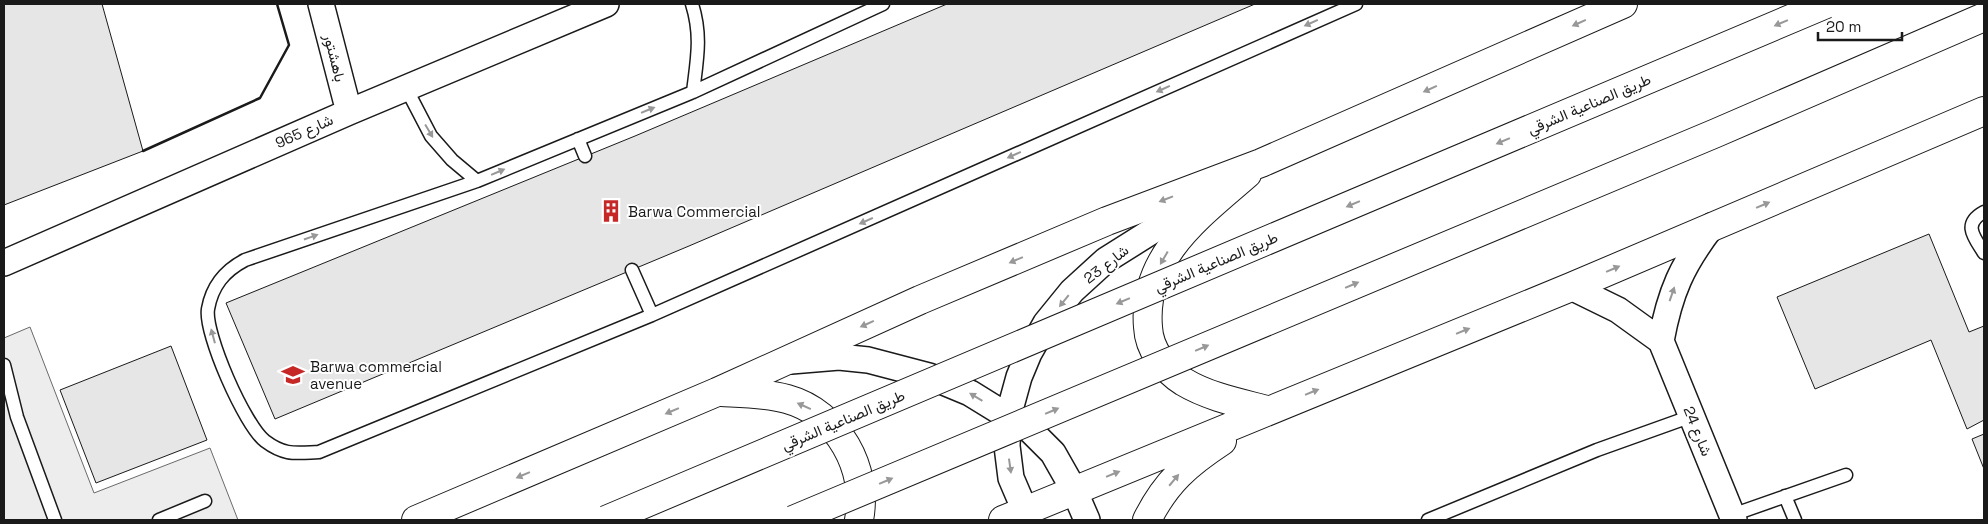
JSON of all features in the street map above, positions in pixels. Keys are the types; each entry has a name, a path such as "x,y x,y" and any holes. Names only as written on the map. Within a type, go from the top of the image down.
{"main road":[{"path":"416,520 717,392 929,297 1107,221 1261,163 1623,4"},
{"name":"طريق الصناعية الشرقي","path":"606,520 1826,4"},
{"path":"793,520 1716,133 1984,17"},
{"path":"1019,517 1074,490 1571,287 1984,112"},
{"path":"1261,163 1182,232 1166,254 1152,280 1146,312 1148,334 1154,351 1166,369 1184,382 1202,391 1267,410"},
{"path":"717,392 749,393 787,399 810,408 825,419 844,442 854,461 860,486 858,520"},
{"path":"1147,520 1157,500 1177,474 1201,455 1267,410"}],"street":[{"name":"باهشتور","path":"321,4 349,112"},
{"name":"شارع 965","path":"4,263 349,112 606,4"},
{"name":"شارع 23","path":"1019,517 1007,446 1008,416 1018,377 1028,353 1046,323 1072,291 1106,260 1261,163"},
{"path":"1571,287 1618,310 1661,341 1667,310 1677,279 1693,251 1712,226"},
{"name":"شارع 24","path":"1661,341 1733,518"},
{"path":"785,361 839,357 868,360 897,366 929,376 970,392 1030,430 1053,453 1074,490 1087,520"}],"lane":[{"path":"692,4 698,23 698,50 693,92"},
{"path":"884,4 693,92 476,181 245,260 230,268 214,287 207,312 212,337 229,382 250,423 264,440 287,453 319,452 652,316 1356,4"},
{"path":"406,88 431,136 452,160 476,181"},
{"path":"578,139 585,156"},
{"path":"1984,212 1975,217 1972,224 1972,234 1984,253"},
{"path":"632,270 652,316"},
{"path":"4,365 17,417 55,520"},
{"path":"1428,520 1597,450 1692,416"},
{"path":"1733,518 1785,496 1846,474"},
{"path":"1785,496 1795,520"},
{"path":"159,520 205,501"}],"shaded area":[{"path":"30,327 94,493 210,448 238,520 4,520 4,338"}],"building":[{"path":"4,4 102,4 143,151 4,205"},
{"name":"Barwa Commercial","path":"947,4 1255,4 689,246 275,419 226,303 635,136"},
{"path":"1929,234 1969,332 1984,326 1984,420 1967,429 1931,340 1815,389 1777,297"},
{"path":"171,346 207,440 96,483 60,390"},
{"path":"1984,434 1984,469 1972,439"}],"wall":[{"path":"143,151 260,98 289,45 277,4"}],"place":[{"name":"Barwa Commercial","path":"611,211"},
{"name":"Barwa commercial avenue","path":"293,375"}]}
